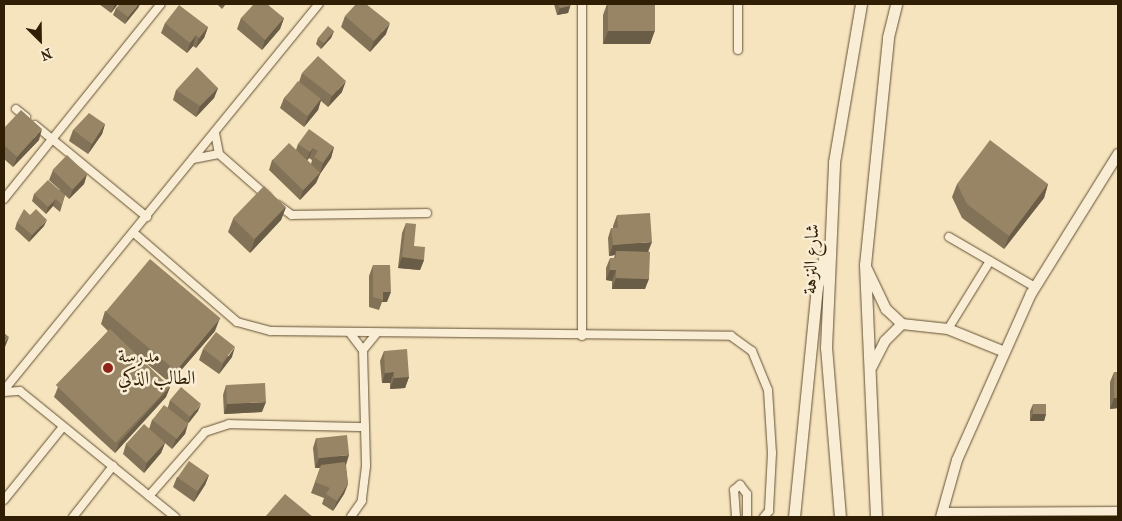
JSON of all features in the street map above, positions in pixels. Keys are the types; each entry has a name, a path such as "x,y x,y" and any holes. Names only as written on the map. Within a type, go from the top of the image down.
{"main road":[{"name":"شارع النزهة","path":"840,517 826,348 831,225 834,162 861,4"},
{"path":"876,517 872,367 865,264 888,37 896,4"},
{"path":"794,517 817,287 831,225"}],"street":[{"path":"4,199 162,4"},
{"path":"4,391 319,4"},
{"path":"582,4 582,336"},
{"path":"738,4 738,50"},
{"path":"16,109 147,217"},
{"path":"215,133 219,154 292,215 427,213"},
{"path":"193,159 219,154"},
{"path":"1118,154 1035,287 957,460 941,515 1065,514 1118,511"},
{"path":"134,233 237,322 271,331 582,336 731,336 752,351 768,390 772,453 769,511 764,517"},
{"path":"948,237 1035,287"},
{"path":"948,329 990,262"},
{"path":"865,264 886,309 902,324 948,329 1005,352"},
{"path":"872,367 885,341 902,324"},
{"path":"350,333 363,350 365,427 365,488 360,507 351,517"},
{"path":"363,350 377,333"},
{"path":"16,375 19,391"},
{"path":"4,391 19,391 175,517"},
{"path":"149,496 205,432 229,424 365,427"},
{"path":"4,500 63,427"},
{"path":"73,517 113,466"},
{"path":"736,517 734,490 740,485 747,494 747,517"}],"building":[{"path":"120,4 139,4 128,17 116,8"},
{"path":"254,4 267,4 284,18 265,40 241,18"},
{"path":"356,4 366,4 390,23 374,41 345,16"},
{"path":"558,4 571,4 570,6 560,8"},
{"path":"608,4 655,4 655,31 608,31"},
{"path":"179,5 208,27 199,38 196,35 190,43 165,23"},
{"path":"328,26 334,31 324,43 318,38"},
{"path":"318,56 346,81 332,96 302,73"},
{"path":"197,67 218,88 200,106 176,90"},
{"path":"298,81 321,99 307,116 284,98"},
{"path":"21,110 42,129 17,157 4,145 4,128"},
{"path":"89,113 105,124 92,144 73,130"},
{"path":"309,129 334,147 323,163 314,157 318,151 313,148 310,152 298,144"},
{"path":"990,140 1048,184 1009,236 967,204 957,184"},
{"path":"289,143 320,173 303,190 272,160"},
{"path":"67,155 87,174 73,190 52,170"},
{"path":"48,180 65,195 62,205 56,199 48,207 34,194"},
{"path":"264,186 286,207 254,239 233,218"},
{"path":"24,209 30,215 36,209 47,220 32,235 17,222"},
{"path":"650,213 652,242 613,245 611,228 618,228 617,215"},
{"path":"406,223 416,224 414,246 425,247 424,260 402,257"},
{"path":"616,251 650,252 649,279 616,278 616,270 610,270 610,258 616,258"},
{"path":"150,259 220,318 176,371 106,312"},
{"path":"373,265 390,265 391,292 383,292 383,300 373,297"},
{"name":"مدرسة الطالب الذكي","path":"110,329 170,387 116,443 56,385"},
{"path":"216,332 235,347 222,363 203,349"},
{"path":"4,333 9,337 4,343"},
{"path":"407,349 409,377 394,378 394,372 385,373 384,351"},
{"path":"1114,372 1118,372 1118,398 1114,398"},
{"path":"265,383 266,402 227,404 226,385"},
{"path":"181,387 201,404 190,417 170,400"},
{"path":"1033,404 1046,404 1046,414 1033,414"},
{"path":"164,405 188,424 177,439 152,420"},
{"path":"144,424 165,443 147,463 126,444"},
{"path":"347,435 349,455 318,458 316,438"},
{"path":"189,461 209,475 197,491 178,477"},
{"path":"345,462 348,484 337,501 326,494 330,488 315,482 321,465"},
{"path":"285,494 313,517 265,517"}],"place":[{"name":"مدرسة الطالب الذكي","path":"108,368"}]}
